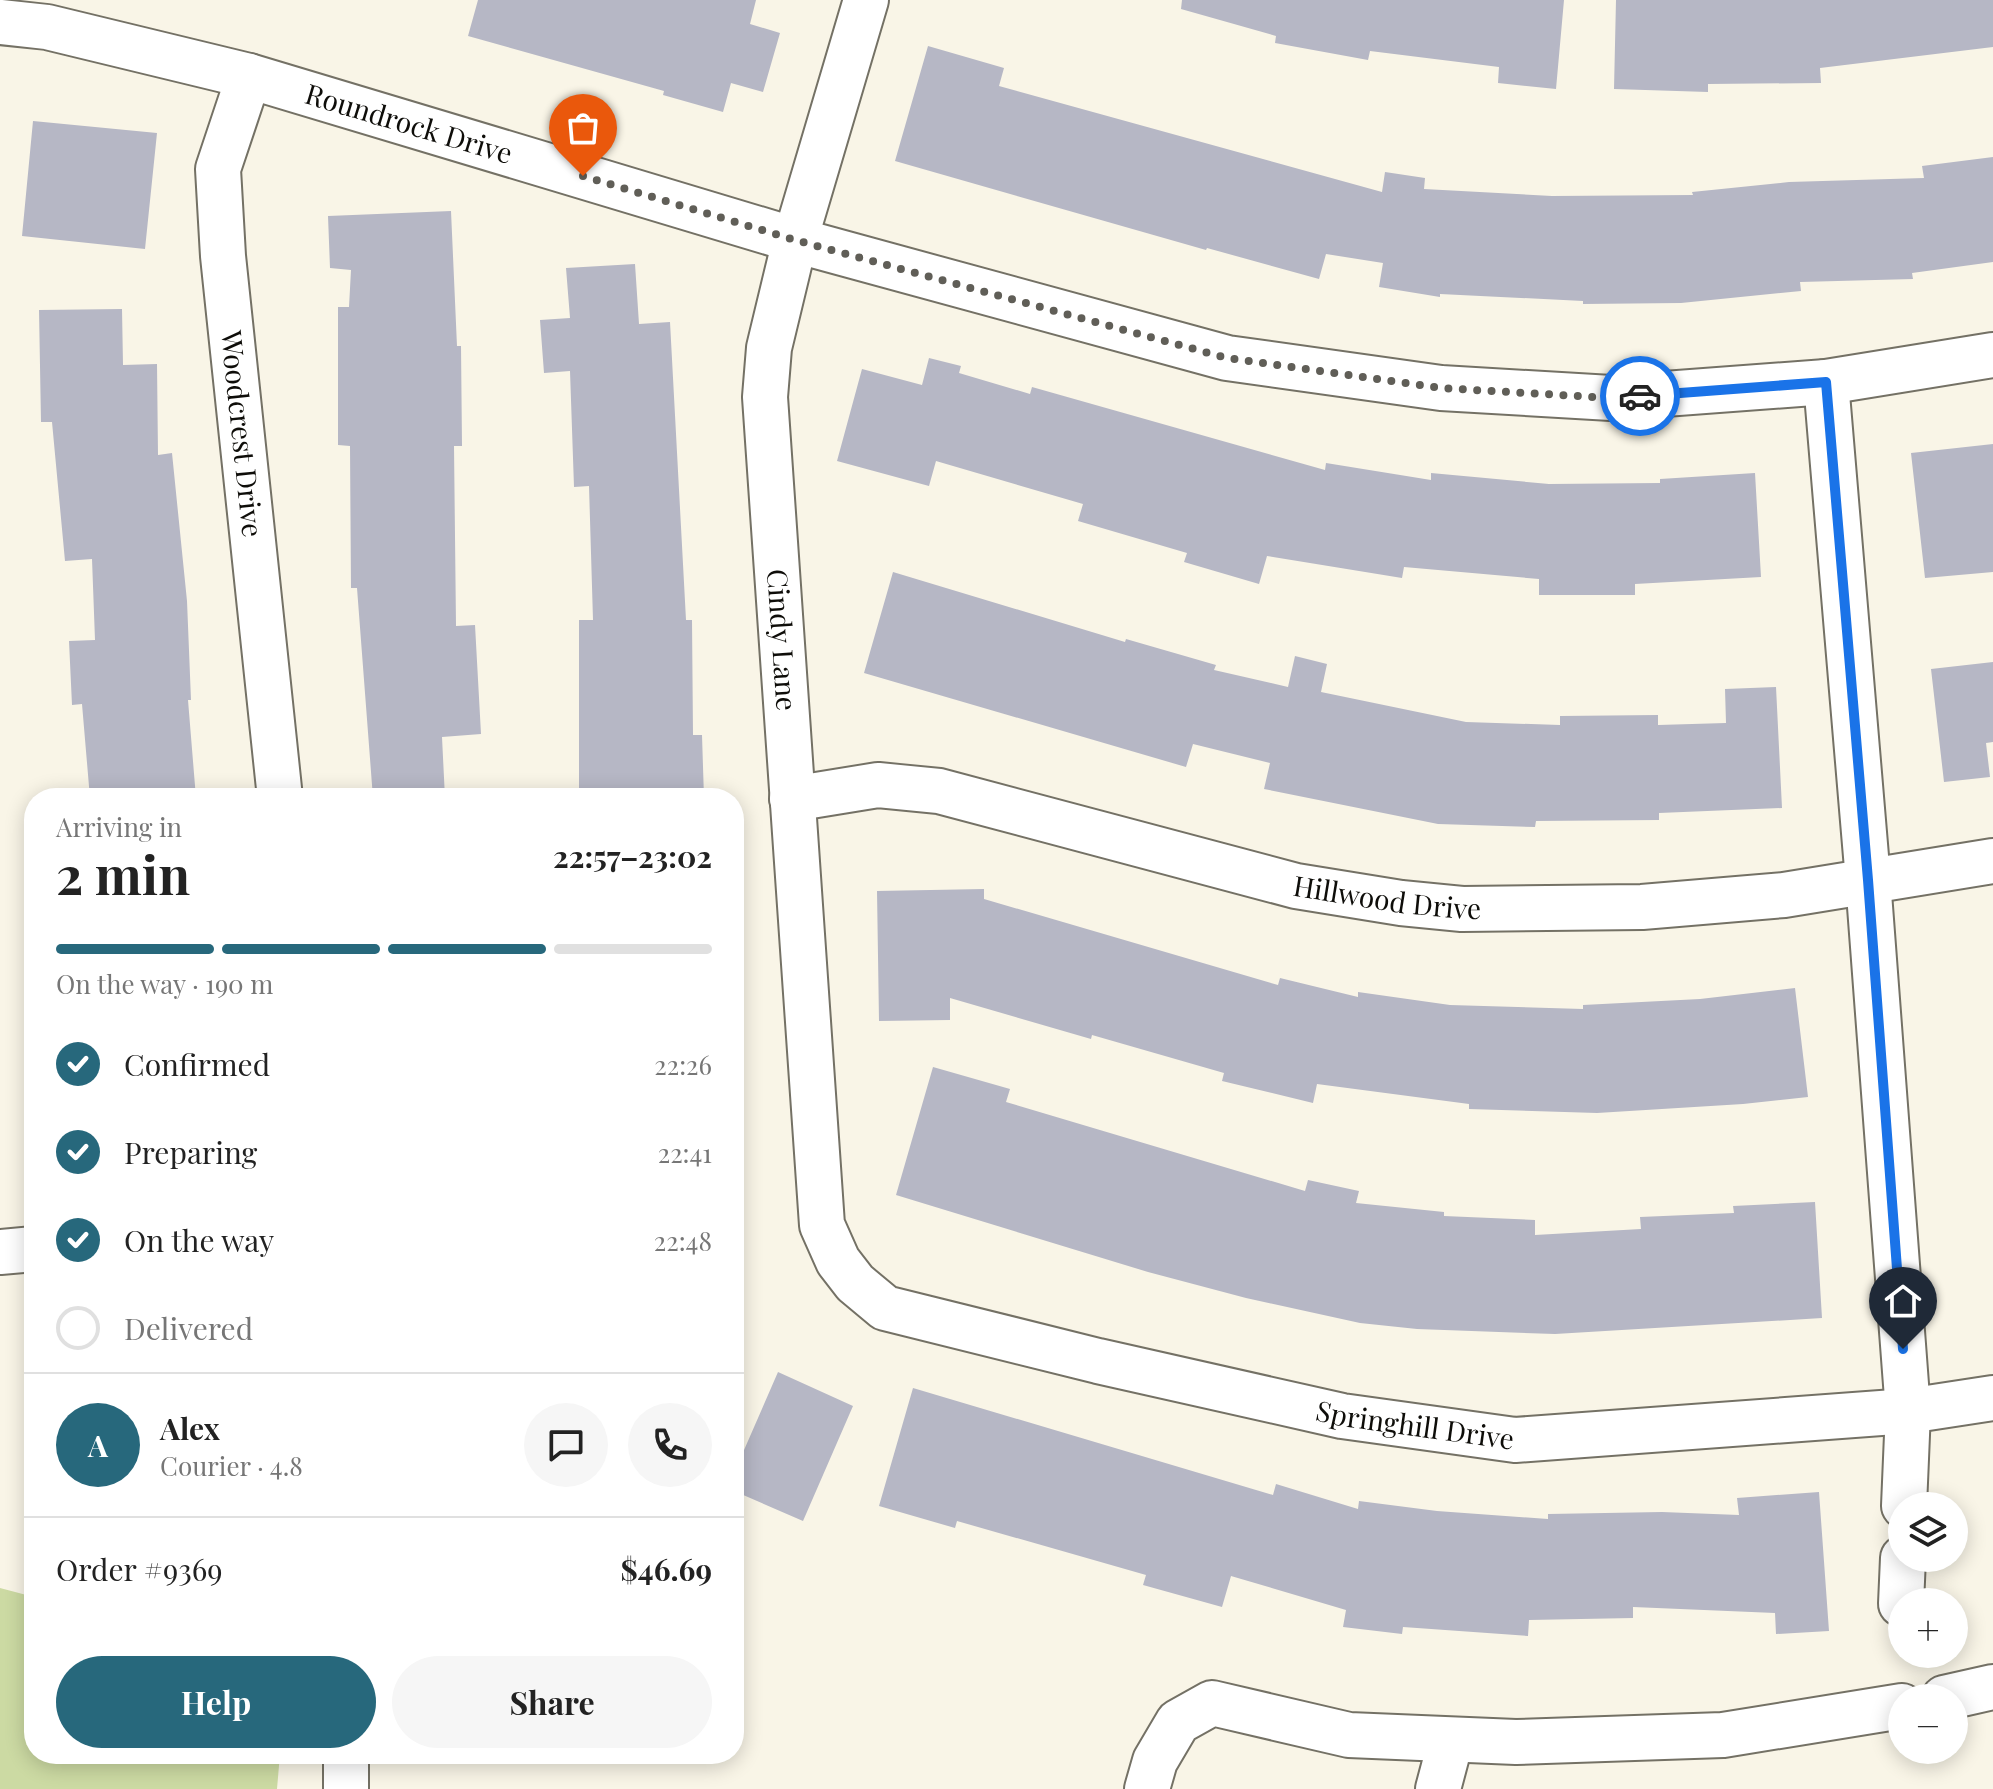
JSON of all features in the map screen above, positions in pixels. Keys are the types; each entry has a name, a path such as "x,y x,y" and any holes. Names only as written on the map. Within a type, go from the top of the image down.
{"street":[{"name":"Cindy Lane","path":"855,1283 838,1261 822,1225 765,397 769,348 795,240 866,0"},
{"name":"Roundrock Drive","path":"0,22 47,27 249,76 795,240 1227,358 1441,388 1611,398 1826,382 1993,355"},
{"name":"Woodcrest Drive","path":"249,76 218,169 223,256 279,788"},
{"path":"1826,382 1908,1411 1905,1492"},
{"name":"Hillwood Drive","path":"792,799 878,785 939,791 1296,886 1401,903 1462,909 1642,907 1784,895 1993,861"},
{"path":"0,1252 24,1250"},
{"name":"Springhill Drive","path":"855,1283 885,1308 1098,1361 1342,1416 1515,1440 1908,1411 1993,1398"},
{"path":"1968,1693 1993,1687"},
{"path":"1147,1789 1155,1761 1178,1722 1212,1703 1349,1735 1516,1742 1723,1735 1888,1708"},
{"path":"1438,1789 1451,1740"},
{"path":"346,1764 346,1789"}],"green space":[{"path":"0,1588 24,1594 24,1764 279,1764 277,1789 0,1789"}],"building":[{"path":"478,0 756,0 750,24 780,33 763,92 731,83 723,112 663,95 664,91 468,36"},
{"path":"1182,0 1564,0 1556,89 1498,83 1499,67 1370,51 1368,60 1275,43 1276,36 1181,9"},
{"path":"1616,0 1993,0 1993,47 1820,68 1821,83 1708,84 1708,92 1614,89"},
{"path":"928,46 1004,68 999,86 1382,192 1385,172 1425,178 1424,189 1552,196 1693,195 1692,192 1789,182 1924,178 1922,166 1993,157 1993,262 1912,273 1913,279 1800,282 1801,291 1681,303 1583,304 1583,301 1440,294 1440,297 1379,287 1383,263 1326,254 1319,279 895,161"},
{"path":"33,121 157,133 145,249 22,236"},
{"path":"451,211 457,346 461,346 462,446 454,446 456,626 475,625 481,734 442,737 445,788 372,788 357,588 351,588 350,446 338,445 338,307 349,307 351,270 330,268 328,216"},
{"path":"635,264 639,324 670,322 686,620 692,620 693,735 702,735 704,788 579,788 579,620 593,620 589,486 574,487 570,371 544,373 540,320 570,318 566,268"},
{"path":"122,309 123,365 157,364 158,455 172,453 187,601 191,700 188,700 195,788 89,788 82,704 72,705 69,641 95,640 92,559 65,561 52,422 41,422 39,310"},
{"path":"929,358 961,366 959,373 1030,394 1032,387 1325,470 1326,463 1431,480 1431,473 1549,484 1660,483 1660,479 1755,473 1761,577 1635,584 1635,595 1539,595 1539,579 1404,567 1402,578 1267,556 1259,584 1184,562 1187,553 1078,521 1083,504 936,461 929,486 837,461 862,369 922,385"},
{"path":"1993,444 1993,572 1925,578 1911,453"},
{"path":"893,572 1125,642 1126,639 1216,665 1214,670 1288,687 1295,656 1327,664 1321,692 1466,722 1560,725 1560,716 1658,715 1658,725 1726,723 1725,689 1776,687 1782,808 1659,813 1659,820 1536,821 1535,827 1438,824 1264,789 1270,763 1193,744 1186,767 864,673"},
{"path":"1993,662 1993,742 1986,743 1990,777 1944,782 1931,669"},
{"path":"984,889 984,899 1278,985 1280,978 1358,997 1358,992 1450,1005 1583,1009 1583,1005 1700,999 1795,988 1808,1097 1597,1113 1469,1109 1469,1104 1317,1084 1313,1103 1222,1081 1224,1073 950,998 950,1020 879,1021 877,891"},
{"path":"933,1067 1010,1089 1006,1102 1305,1191 1308,1180 1359,1191 1356,1203 1444,1212 1444,1216 1535,1220 1535,1235 1641,1229 1640,1217 1734,1213 1733,1206 1815,1202 1822,1318 1555,1334 1417,1329 1360,1323 1148,1272 896,1195"},
{"path":"778,1372 853,1406 803,1521 744,1495 744,1450"},
{"path":"913,1388 1273,1495 1276,1484 1358,1509 1359,1501 1437,1511 1548,1519 1548,1514 1662,1512 1739,1515 1737,1498 1819,1492 1829,1631 1776,1634 1775,1613 1633,1607 1633,1618 1529,1620 1528,1636 1403,1627 1402,1634 1343,1627 1346,1610 1231,1576 1222,1607 1143,1585 1146,1575 957,1521 955,1528 879,1506"}],"way so far":[{"path":"583,176 795,240 1227,358 1441,388 1611,398 1640,396"}],"route":[{"path":"1640,396 1826,382 1903,1349"}]}
